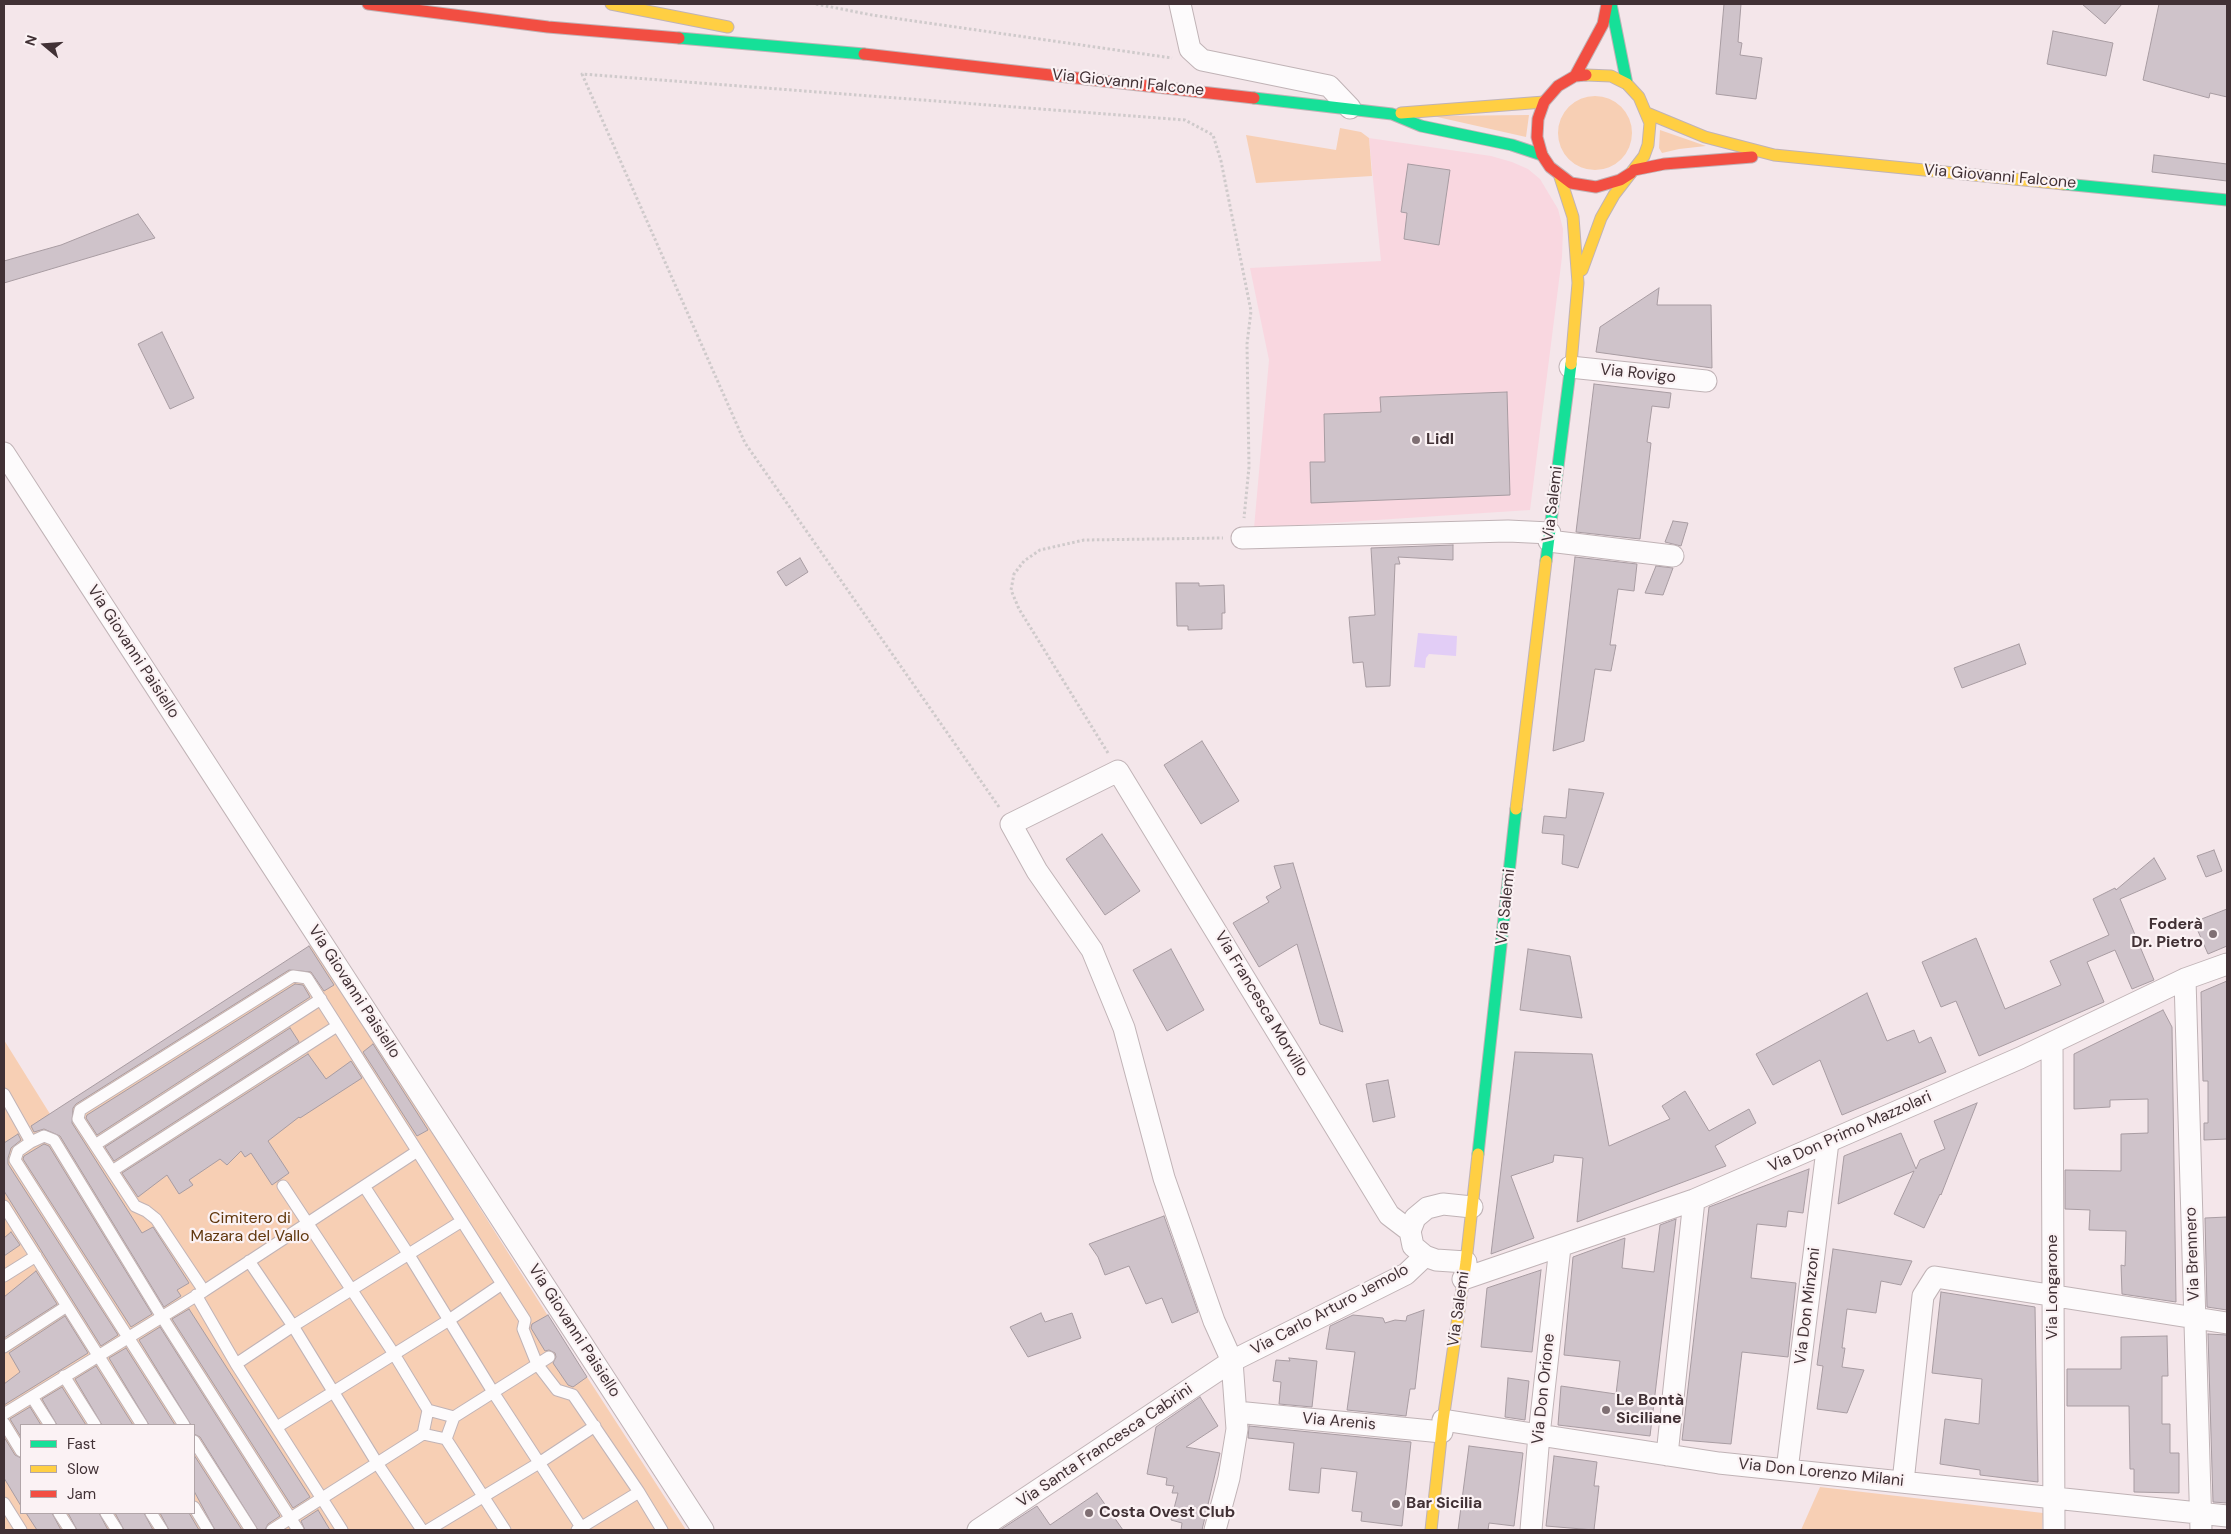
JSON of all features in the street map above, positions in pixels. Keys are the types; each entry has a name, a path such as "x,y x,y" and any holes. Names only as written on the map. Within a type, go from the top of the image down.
{"main road":[{"path":"368,4 548,27 864,54"},
{"path":"611,4 738,29"},
{"path":"1575,76 1600,31 1607,4"},
{"path":"1611,4 1627,84"},
{"path":"638,23 864,54"},
{"path":"757,33 864,54"},
{"name":"Via Giovanni Falcone","path":"864,54 1392,114"},
{"path":"1578,283 1601,218 1632,172 1644,156 1648,146 1650,123 1647,112 1639,97 1627,84 1611,76 1593,74 1575,76 1558,86 1544,102 1538,119 1537,137 1542,155 1550,167 1560,177 1571,183 1596,188 1620,180 1632,172 1674,163 1774,155"},
{"path":"1392,114 1418,110 1486,108 1544,102"},
{"path":"1647,112 1705,137 1774,155"},
{"path":"1392,114 1421,126 1512,145 1542,155"},
{"name":"Via Giovanni Falcone","path":"1774,155 2227,200"},
{"path":"1560,177 1573,217 1578,283"},
{"name":"Via Salemi","path":"1431,1530 1442,1426 1472,1207 1520,778 1570,367 1578,283"}],"street":[{"path":"1180,4 1190,49 1202,60 1329,86 1350,108"},
{"name":"Via Rovigo","path":"1570,367 1706,382"},
{"name":"Via Giovanni Paisiello","path":"4,453 573,1342 703,1530"},
{"path":"1242,538 1508,531 1673,556"},
{"path":"1118,771 1011,824 1037,871 1092,950 1124,1028 1164,1178 1214,1321 1232,1361 1237,1429 1229,1478 1215,1530"},
{"name":"Via Francesca Morvillo","path":"1118,771 1389,1215 1410,1231"},
{"name":"Via Don Primo Mazzolari","path":"1464,1271 1560,1247 1694,1200 2052,1043 2185,978 2227,964"},
{"name":"Via Brennero","path":"2185,978 2201,1521"},
{"name":"Via Longarone","path":"2052,1043 2054,1530"},
{"name":"Via Don Minzoni","path":"1787,1470 1828,1142"},
{"path":"1667,1455 1694,1200"},
{"path":"1464,1271 1425,1256 1413,1246 1410,1231 1415,1218 1427,1208 1442,1204 1472,1207"},
{"name":"Via Don Orione","path":"1531,1530 1539,1435 1560,1247"},
{"name":"Via Carlo Arturo Jemolo","path":"1232,1361 1406,1274 1425,1256"},
{"path":"1903,1482 1923,1296 1935,1277 2227,1323"},
{"name":"Via Santa Francesca Cabrini","path":"978,1530 1232,1361"},
{"name":"Via Arenis","path":"1236,1412 1442,1426"},
{"name":"Via Don Lorenzo Milani","path":"1442,1426 1539,1435 1667,1455 1787,1470 2053,1497 2201,1521 2227,1516"}],"lane":[{"path":"342,1530 236,1364 200,1293 156,1219 146,1211 135,1206 78,1119 80,1110 293,976 307,978 416,1152 525,1320 523,1329 537,1364 557,1390 573,1395 639,1492 662,1530"},
{"path":"95,1145 320,999"},
{"path":"112,1171 338,1026"},
{"path":"4,1094 31,1142"},
{"path":"183,1424 15,1160 18,1151 31,1142 44,1136 54,1140 162,1317 298,1530"},
{"path":"4,1414 200,1293 416,1152"},
{"path":"283,1186 394,1354 428,1410 422,1434"},
{"path":"364,1186 410,1254 493,1392 580,1529 639,1492"},
{"path":"4,1206 9,1225 36,1256 141,1424"},
{"path":"236,1364 293,1326 462,1221"},
{"path":"4,1276 36,1256"},
{"path":"249,1261 293,1326 377,1463 422,1530"},
{"path":"277,1427 449,1320 502,1284"},
{"path":"4,1347 67,1306"},
{"path":"446,1438 454,1416 549,1357"},
{"path":"64,1376 94,1424"},
{"path":"32,1397 49,1424"},
{"path":"428,1410 454,1416"},
{"path":"4,1423 20,1449"},
{"path":"428,1530 539,1463 595,1426"},
{"path":"272,1530 422,1434 446,1438 504,1530"},
{"path":"195,1442 251,1530"},
{"path":"4,1503 21,1530"},
{"path":"195,1509 208,1530"},
{"path":"60,1514 70,1530"},
{"path":"107,1514 117,1530"},
{"path":"152,1514 162,1530"}],"path":[{"path":"816,4 872,15 1160,57 1202,60"},
{"path":"1011,824 745,443 582,74 1185,120 1213,135 1251,311 1247,344 1249,467 1242,538 1084,540 1040,550 1024,561 1014,574 1011,590 1019,609 1118,771"}],"shaded area":[{"path":"1369,138 1491,156 1512,162 1528,169 1540,179 1558,209 1563,229 1562,257 1530,510 1254,528 1269,360 1250,268 1381,261"},
{"path":"1418,633 1457,636 1456,656 1429,654 1426,658 1425,668 1414,667"}],"green space":[{"path":"1595,96 1616,102 1626,112 1632,133 1626,154 1616,164 1595,170 1574,164 1564,154 1558,133 1564,112 1574,102"},
{"path":"1529,115 1526,137 1433,116"},
{"path":"1340,128 1361,132 1369,138 1372,176 1256,183 1246,135 1336,150"},
{"path":"1660,130 1706,146 1662,153 1659,148"},
{"name":"Cimitero di Mazara del Vallo","path":"313,944 567,1346 686,1530 4,1530 4,1040 50,1114"},
{"path":"1820,1487 2043,1513 2042,1530 1801,1530"}],"building":[{"path":"1724,4 1741,4 1738,42 1742,43 1740,55 1762,58 1756,99 1716,94"},
{"path":"2082,4 2122,4 2105,24"},
{"path":"2159,4 2227,4 2227,97 2210,93 2209,98 2143,80"},
{"path":"2053,31 2113,43 2106,76 2047,64"},
{"path":"2154,155 2227,164 2227,181 2152,172"},
{"path":"1408,164 1450,170 1439,245 1404,239 1407,213 1401,212"},
{"path":"138,214 155,238 4,283 4,261 61,245"},
{"path":"1659,288 1657,305 1711,305 1712,368 1596,352 1600,327"},
{"path":"162,332 194,398 170,409 138,344"},
{"path":"1594,384 1671,393 1669,408 1652,406 1647,442 1651,443 1640,539 1576,532"},
{"name":"Lidl","path":"1507,392 1510,495 1311,503 1310,462 1325,462 1324,414 1381,412 1380,397"},
{"path":"1673,521 1688,523 1681,546 1665,542"},
{"path":"1453,545 1453,560 1398,557 1400,564 1395,564 1390,686 1366,687 1363,662 1353,663 1349,617 1375,615 1371,548"},
{"path":"1575,557 1637,564 1634,591 1618,589 1610,645 1616,645 1611,671 1595,669 1584,741 1553,751"},
{"path":"800,558 808,572 786,586 777,572"},
{"path":"1656,566 1673,568 1663,595 1645,593"},
{"path":"1176,583 1199,583 1199,586 1224,585 1225,613 1222,613 1222,629 1188,630 1188,626 1177,626"},
{"path":"2019,644 2026,664 1962,688 1954,668"},
{"path":"1202,741 1239,801 1201,824 1164,765"},
{"path":"1569,789 1604,793 1578,868 1562,864 1564,835 1542,833 1544,816 1566,818"},
{"path":"1102,834 1140,891 1105,915 1066,859"},
{"path":"2214,850 2222,871 2206,877 2197,856"},
{"path":"2154,858 2166,879 2120,899 2154,980 2132,989 2115,950 2087,962 2104,1002 1979,1056 1956,1001 1941,1007 1922,962 1976,938 2005,1009 2061,985 2050,961 2109,935 2093,899 2115,888 2116,890"},
{"path":"1293,863 1343,1032 1320,1024 1297,944 1259,967 1233,923 1269,902 1266,897 1281,888 1274,866"},
{"name":"Foderà Dr. Pietro","path":"2227,909 2227,946 2208,954 2194,922"},
{"path":"309,946 334,985 324,991 311,972 289,970 76,1104 73,1108 72,1123 142,1233 153,1227 189,1283 177,1290 181,1296 164,1307 60,1136 44,1129 34,1132 31,1126"},
{"path":"1171,949 1204,1010 1167,1031 1133,970"},
{"path":"1528,949 1570,956 1582,1018 1520,1010"},
{"path":"2227,981 2227,1139 2204,1140 2204,1123 2208,1123 2208,1081 2203,1081 2201,992"},
{"path":"295,984 303,985 310,997 97,1135 86,1118 87,1115"},
{"path":"1867,993 1887,1041 1914,1030 1919,1043 1931,1037 1946,1072 1842,1115 1820,1060 1773,1085 1756,1054"},
{"path":"2163,1010 2172,1027 2176,1302 2122,1294 2121,1265 2125,1266 2126,1231 2089,1230 2090,1210 2065,1209 2065,1170 2121,1171 2121,1134 2148,1133 2148,1099 2110,1100 2110,1107 2074,1109 2074,1054"},
{"path":"290,1028 299,1042 114,1161 105,1147"},
{"path":"373,1044 428,1130 417,1136 363,1052"},
{"path":"1515,1052 1592,1054 1609,1146 1670,1119 1662,1106 1685,1091 1709,1131 1749,1109 1756,1123 1715,1146 1726,1166 1577,1222 1583,1158 1554,1155 1553,1162 1511,1176 1534,1238 1491,1254"},
{"path":"308,1054 326,1079 351,1061 362,1078 299,1117 268,1141 289,1173 272,1185 251,1153 245,1157 241,1151 227,1165 220,1159 189,1180 193,1185 179,1194 167,1175 138,1197 122,1173"},
{"path":"1388,1080 1395,1117 1373,1122 1366,1084"},
{"path":"1977,1103 1941,1195 1924,1228 1894,1214 1914,1171 1838,1204 1844,1156 1901,1133 1916,1169 1920,1160 1945,1149 1934,1121"},
{"path":"18,1134 21,1140 11,1148 8,1164 118,1335 101,1346 4,1191 4,1143"},
{"path":"44,1144 49,1146 152,1314 131,1327 23,1159 24,1156"},
{"path":"1809,1169 1803,1213 1788,1211 1786,1227 1757,1224 1751,1278 1796,1283 1788,1357 1742,1352 1731,1444 1682,1440 1709,1207"},
{"path":"1164,1216 1198,1312 1172,1323 1162,1298 1146,1304 1129,1266 1105,1275 1098,1257 1089,1244"},
{"path":"2227,1217 2227,1310 2207,1307 2205,1218"},
{"path":"1676,1219 1650,1436 1558,1425 1561,1386 1616,1394 1620,1361 1564,1355 1573,1257 1625,1238 1622,1268 1654,1272 1660,1225"},
{"path":"11,1232 20,1245 4,1256 4,1238"},
{"path":"1833,1249 1912,1261 1901,1285 1881,1281 1876,1313 1847,1309 1842,1348 1845,1348 1842,1367 1864,1370 1847,1413 1817,1409 1823,1366 1817,1365"},
{"path":"1541,1270 1532,1352 1481,1347 1487,1288"},
{"path":"36,1271 57,1304 4,1338 4,1297"},
{"path":"1941,1292 2035,1307 2038,1482 1980,1475 1980,1470 1940,1464 1945,1419 1979,1424 1982,1379 1932,1373"},
{"path":"189,1309 310,1497 293,1508 172,1319"},
{"path":"1424,1310 1415,1389 1410,1389 1406,1416 1347,1410 1355,1352 1326,1349 1330,1326 1353,1315 1383,1318 1385,1323 1395,1320 1406,1321 1407,1316"},
{"path":"1041,1313 1045,1322 1072,1313 1081,1338 1028,1357 1010,1327"},
{"path":"548,1315 587,1377 573,1387 568,1385 553,1363 556,1357 555,1353 549,1350 545,1351 531,1328 532,1324"},
{"path":"65,1316 88,1353 4,1405 4,1384 20,1372 9,1353"},
{"path":"160,1327 280,1516 268,1524 265,1530 258,1530 200,1437 195,1434 195,1424 190,1424 139,1340"},
{"path":"2208,1334 2227,1335 2227,1503 2213,1502"},
{"path":"2167,1336 2168,1376 2162,1376 2162,1424 2170,1424 2170,1453 2179,1453 2179,1493 2134,1492 2134,1469 2130,1469 2129,1406 2067,1406 2067,1369 2121,1369 2121,1337"},
{"path":"126,1348 174,1424 148,1424 109,1358"},
{"path":"1289,1358 1317,1361 1312,1407 1279,1404 1281,1382 1273,1381 1276,1360 1290,1361"},
{"path":"96,1366 132,1424 101,1424 75,1379"},
{"path":"1508,1378 1529,1381 1525,1420 1505,1417"},
{"path":"62,1387 85,1424 56,1424 42,1399"},
{"path":"1200,1397 1218,1426 1186,1447 1220,1453 1202,1530 1181,1530 1182,1523 1171,1520 1178,1493 1172,1493 1174,1486 1166,1485 1167,1478 1147,1474 1156,1427"},
{"path":"30,1407 40,1424 20,1424 20,1435 10,1419"},
{"path":"1249,1426 1411,1442 1402,1526 1361,1521 1362,1512 1352,1511 1357,1472 1321,1468 1319,1493 1289,1490 1294,1443 1248,1438"},
{"path":"4,1437 15,1455 20,1458 20,1504 4,1478"},
{"path":"1469,1446 1523,1453 1514,1526 1489,1523 1488,1530 1458,1530"},
{"path":"1554,1456 1597,1462 1594,1486 1599,1486 1594,1530 1546,1526"},
{"path":"195,1457 242,1530 215,1530 195,1493"},
{"name":"Costa Ovest Club","path":"1097,1493 1123,1530 1000,1530 1037,1506 1050,1525"},
{"path":"318,1510 330,1530 305,1530 301,1521"},
{"path":"27,1514 53,1514 61,1530 37,1530"},
{"path":"69,1514 100,1514 108,1530 77,1530"},
{"path":"116,1514 145,1514 153,1530 124,1530"},
{"path":"161,1514 190,1514 199,1530 169,1530"}],"traffic: fast":[{"path":"1611,4 1627,84"},
{"path":"679,38 864,54"},
{"path":"1254,98 1392,114 1421,126 1512,145 1542,155"},
{"path":"2064,184 2227,200"},
{"path":"1546,561 1571,364"},
{"path":"1478,1154 1516,809"}],"traffic: slow":[{"path":"611,4 728,27"},
{"path":"1582,270 1601,218 1614,195 1644,156 1648,145 1650,123 1639,97 1627,84 1611,76 1586,75"},
{"path":"1401,113 1544,102"},
{"path":"1647,113 1705,137 1774,155 2064,184"},
{"path":"1560,177 1573,217 1578,283 1571,364"},
{"path":"1516,809 1546,561"},
{"path":"1431,1530 1443,1420 1466,1262 1478,1154"}],"traffic: jam":[{"path":"368,4 548,27 679,38"},
{"path":"1575,76 1603,24 1607,4"},
{"path":"864,54 1254,98"},
{"path":"1586,75 1575,76 1558,86 1544,102 1538,119 1537,137 1542,155 1550,167 1571,183 1596,187 1620,180 1631,173"},
{"path":"1634,170 1664,164 1752,157"}],"place":[{"name":"Lidl","path":"1416,440"},
{"name":"Foderà Dr. Pietro","path":"2213,934"},
{"name":"Le Bontà Siciliane","path":"1606,1410"},
{"name":"Bar Sicilia","path":"1396,1504"},
{"name":"Costa Ovest Club","path":"1089,1513"}]}
